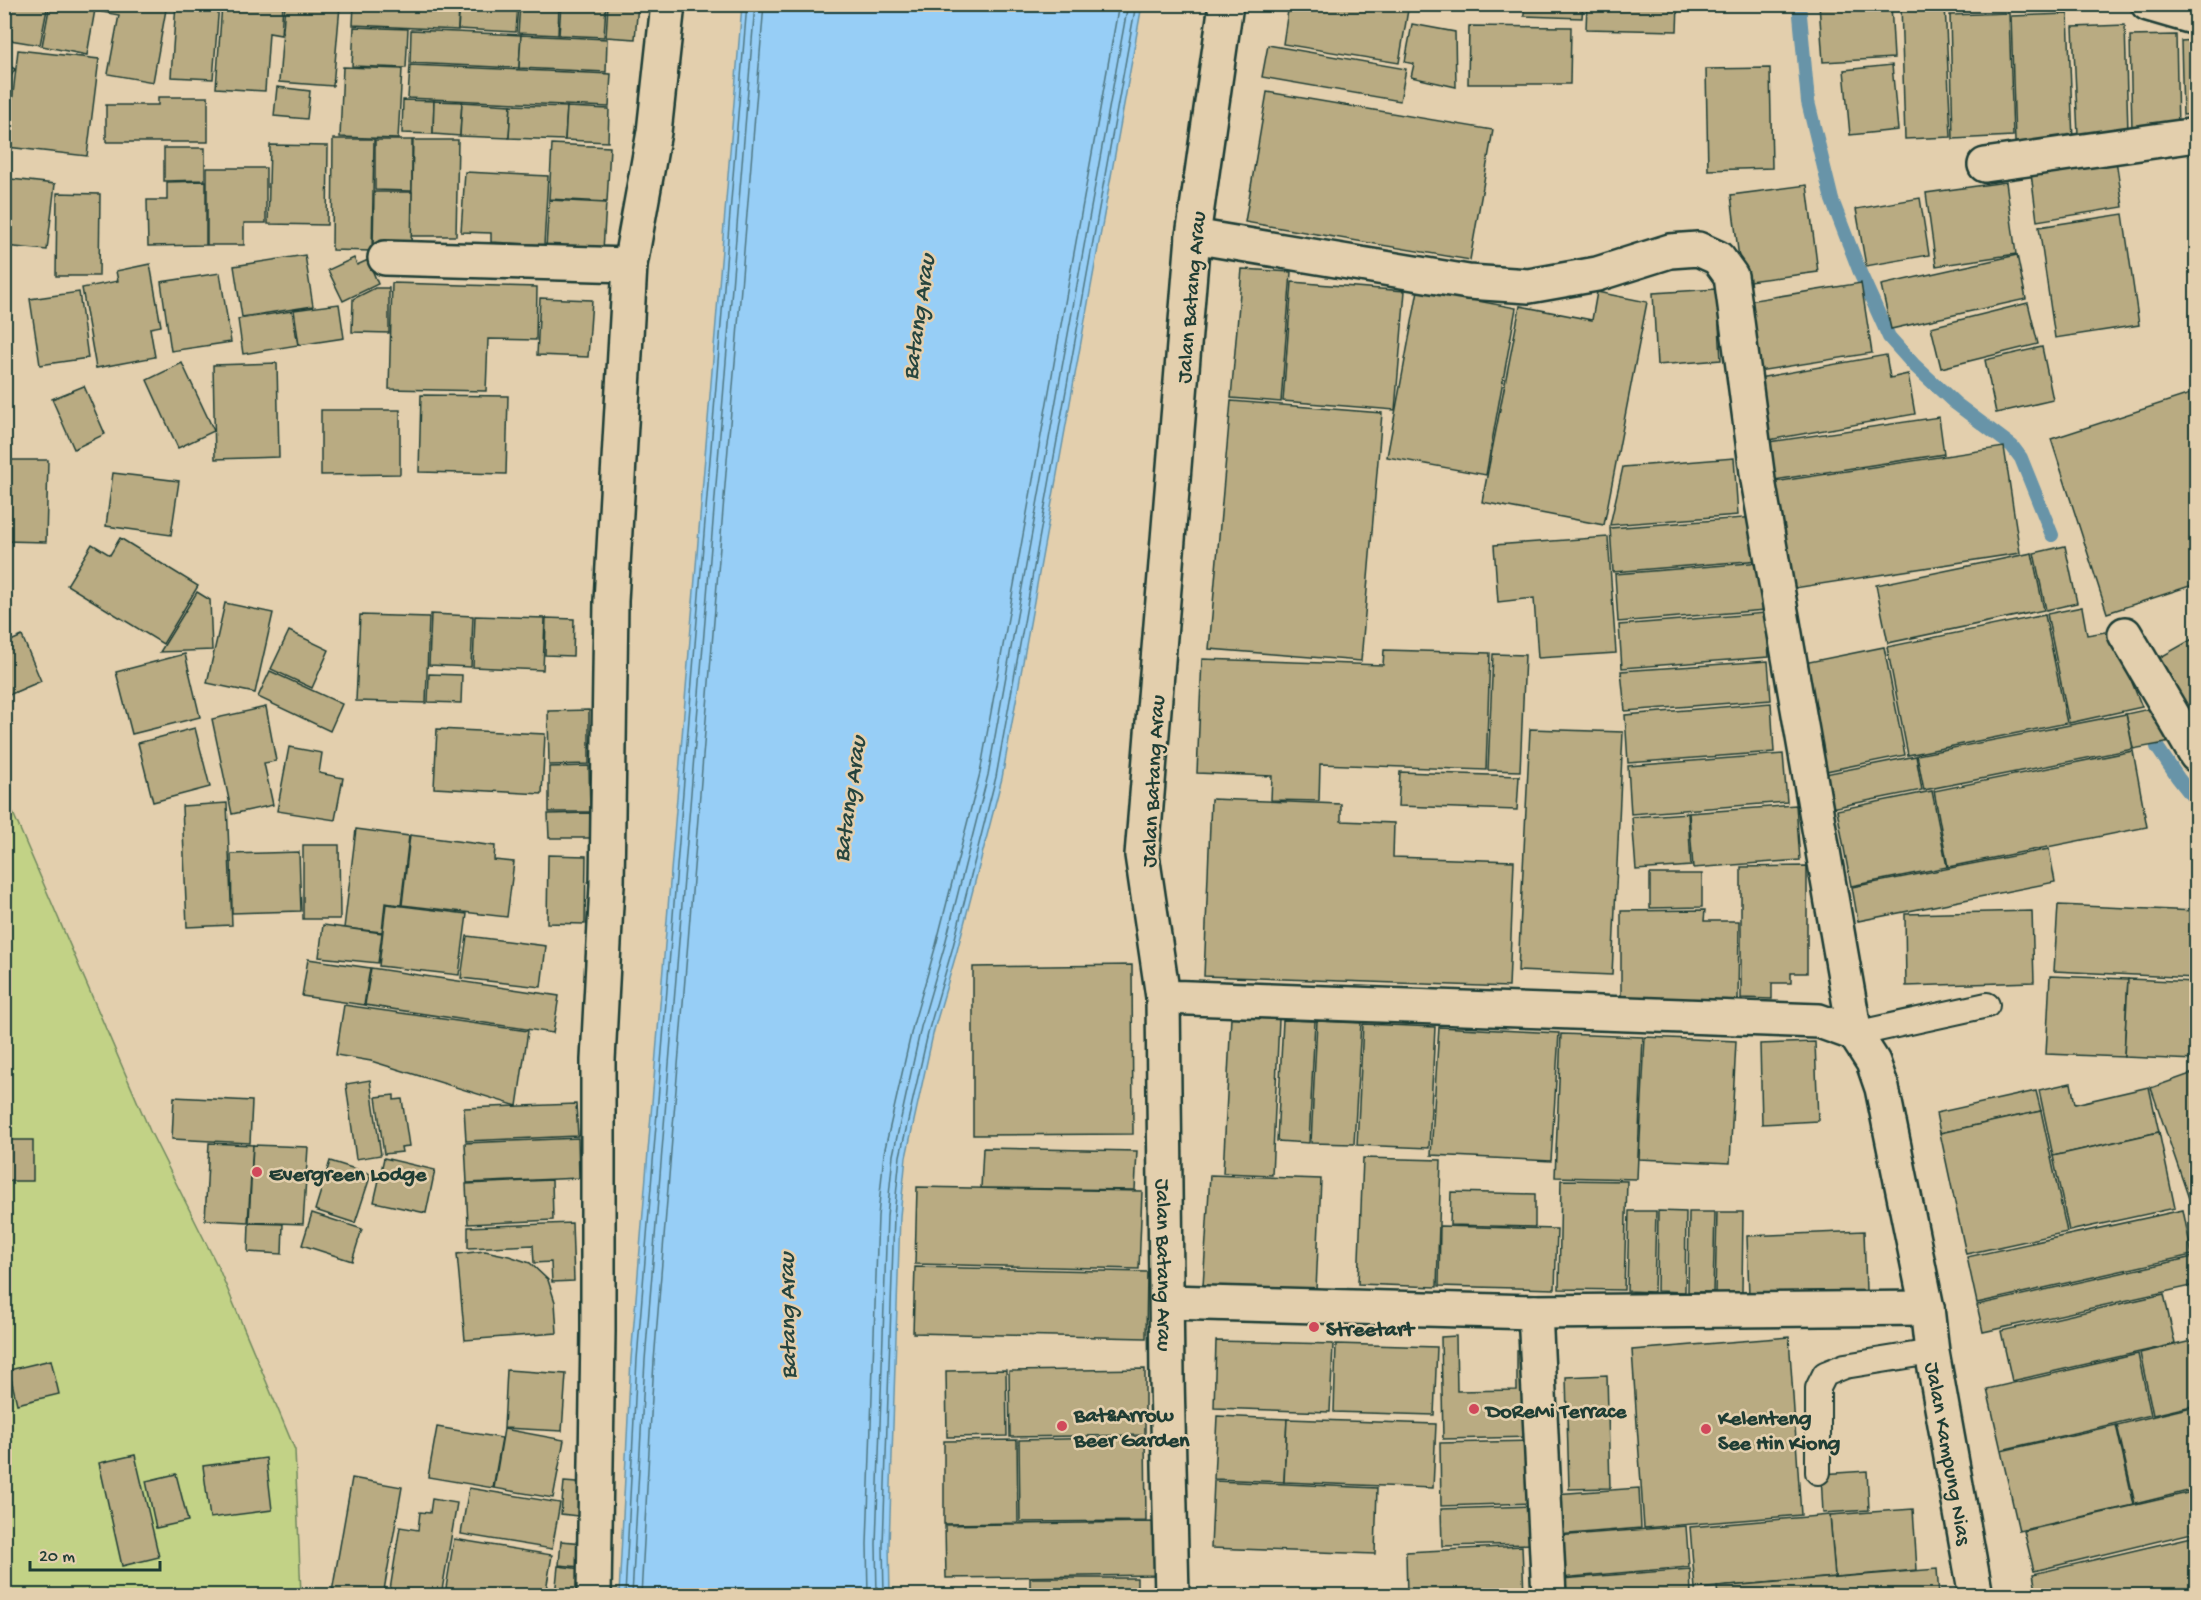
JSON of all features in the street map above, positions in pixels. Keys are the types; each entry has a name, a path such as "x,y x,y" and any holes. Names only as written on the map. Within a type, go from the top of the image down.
{"street":[{"path":"594,1596 598,1330 598,1060 607,885 611,601 630,265 654,132 668,4"},
{"name":"Jalan Batang Arau","path":"1172,1596 1163,997 1142,855 1193,236 1226,4"},
{"path":"2148,4 2196,18"},
{"path":"1985,165 2196,135"},
{"path":"1163,997 1819,1021 1855,1034 1758,480 1731,276 1718,258 1698,249 1670,251 1597,274 1529,286 1468,282 1193,236"},
{"path":"386,258 630,265"},
{"path":"2126,634 2195,748"},
{"name":"Jalan Kampung Nias","path":"1855,1034 1873,1062 1882,1088 1927,1308 1932,1352 1976,1596"},
{"path":"1167,1302 1535,1312 1927,1308"},
{"path":"1535,1312 1549,1596"}],"lane":[{"path":"1855,1034 1987,1005"},
{"path":"1818,1472 1818,1388 1825,1374 1845,1366 1932,1352"}],"green space":[{"path":"4,792 150,1131 219,1269 295,1450 301,1595 5,1595"}],"water":[{"name":"Batang Arau","path":"742,5 1142,5 1002,778 934,1030 906,1157 900,1216 889,1545 890,1595 619,1595 631,1359"}],"building":[{"path":"4,4 48,4 40,45 4,39"},
{"path":"50,4 96,4 87,55 42,46"},
{"path":"104,4 167,4 153,82 108,74 119,15 102,12"},
{"path":"176,4 219,4 213,79 171,77"},
{"path":"222,4 283,4 281,35 269,33 265,91 216,88"},
{"path":"285,4 340,6 333,86 279,82"},
{"path":"354,4 459,4 458,30 353,25"},
{"path":"460,4 518,4 516,32 458,29"},
{"path":"520,4 559,4 558,35 518,33"},
{"path":"561,4 606,4 604,37 559,35"},
{"path":"608,4 638,4 635,39 606,37"},
{"path":"1289,4 1409,4 1399,63 1283,44"},
{"path":"1467,4 1522,4 1522,8 1467,7"},
{"path":"1524,4 1583,4 1582,18 1524,16"},
{"path":"1587,4 1678,4 1677,31 1586,29"},
{"path":"1819,4 1891,4 1894,58 1823,62"},
{"path":"1901,4 1945,4 1951,137 1905,139"},
{"path":"2009,13 2013,136 1953,139 1950,15"},
{"path":"2068,14 2073,141 2015,142 2011,16"},
{"path":"1412,24 1455,32 1456,87 1411,77 1414,64 1405,62"},
{"path":"2125,25 2128,133 2078,135 2073,27"},
{"path":"1469,26 1571,27 1570,84 1468,84"},
{"path":"354,27 408,29 406,68 352,66"},
{"path":"411,30 521,35 519,68 410,63"},
{"path":"521,35 607,39 606,72 519,68"},
{"path":"2176,35 2178,130 2132,131 2130,36"},
{"path":"2196,40 2196,114 2183,115 2181,41"},
{"path":"1268,45 1406,69 1400,101 1262,77"},
{"path":"18,50 99,59 87,156 7,147"},
{"path":"4,63 15,69 4,88"},
{"path":"410,65 611,74 609,107 408,98"},
{"path":"1892,65 1898,130 1850,135 1844,70"},
{"path":"343,67 402,69 398,139 340,137"},
{"path":"1770,68 1772,168 1708,170 1706,69"},
{"path":"277,87 310,91 307,119 274,116"},
{"path":"1267,92 1493,130 1470,260 1245,222"},
{"path":"158,97 208,97 208,142 106,142 106,105 158,105"},
{"path":"403,100 434,101 433,134 402,133"},
{"path":"434,101 462,102 460,136 433,134"},
{"path":"462,102 511,105 509,138 460,136"},
{"path":"511,105 567,107 565,140 509,138"},
{"path":"567,107 609,109 608,142 565,140"},
{"path":"333,139 374,139 372,251 332,250"},
{"path":"375,140 412,140 412,191 375,190"},
{"path":"413,140 458,140 456,236 411,236"},
{"path":"552,144 610,147 607,202 549,199"},
{"path":"270,145 328,146 327,225 268,224"},
{"path":"164,148 205,148 205,180 164,181"},
{"path":"2116,160 2123,207 2037,221 2031,173"},
{"path":"207,168 266,168 266,223 244,223 244,245 207,245"},
{"path":"465,172 548,176 544,245 491,242 491,233 461,232"},
{"path":"4,178 9,179 4,219"},
{"path":"11,179 55,184 47,250 4,246"},
{"path":"206,181 206,245 148,246 147,200 167,200 167,182"},
{"path":"2006,182 2016,254 1936,266 1926,193"},
{"path":"1807,185 1818,272 1742,282 1731,195"},
{"path":"374,192 412,192 411,249 373,248"},
{"path":"57,193 100,194 99,276 56,276"},
{"path":"1920,198 1929,255 1866,266 1856,209"},
{"path":"549,200 606,203 603,250 546,247"},
{"path":"2123,214 2139,325 2055,338 2039,227"},
{"path":"305,255 313,306 242,317 234,266"},
{"path":"2017,255 2026,299 1891,329 1881,285"},
{"path":"354,258 357,265 368,260 378,284 343,301 328,270"},
{"path":"150,264 161,326 150,328 155,357 96,368 82,288 118,281 116,271"},
{"path":"1242,269 1291,272 1281,402 1231,398"},
{"path":"220,273 231,342 171,351 161,282"},
{"path":"1292,282 1405,291 1395,410 1283,401"},
{"path":"392,283 537,287 536,340 488,339 486,391 389,389"},
{"path":"1861,283 1872,353 1752,372 1742,302"},
{"path":"375,288 389,288 389,333 352,332 353,299"},
{"path":"1717,289 1721,360 1657,365 1653,293"},
{"path":"1418,290 1516,308 1486,475 1387,457"},
{"path":"79,292 88,358 40,365 30,299"},
{"path":"1597,292 1647,302 1604,525 1482,502 1520,306 1592,320"},
{"path":"540,298 592,300 588,357 537,355"},
{"path":"2028,303 2038,344 1941,368 1931,327"},
{"path":"339,304 344,338 299,345 294,310"},
{"path":"292,311 298,345 243,354 238,319"},
{"path":"2042,347 2053,400 1996,413 1985,360"},
{"path":"1886,355 1890,378 1908,374 1915,414 1763,441 1753,379"},
{"path":"182,363 214,431 178,448 147,380"},
{"path":"277,363 279,457 215,459 213,365"},
{"path":"84,386 105,434 74,449 52,399"},
{"path":"2196,392 2196,584 2107,613 2051,439"},
{"path":"421,395 508,396 506,474 419,472"},
{"path":"1231,401 1382,413 1361,661 1209,649"},
{"path":"321,410 400,410 400,474 321,475"},
{"path":"1939,417 1944,454 1768,481 1762,443"},
{"path":"2004,447 2020,553 1782,590 1767,483"},
{"path":"1734,458 1738,515 1610,525 1623,467"},
{"path":"4,460 48,460 46,542 4,541"},
{"path":"113,473 179,481 171,535 106,526"},
{"path":"1757,517 1760,560 1613,572 1610,528"},
{"path":"1608,537 1616,653 1538,658 1534,598 1498,602 1494,545"},
{"path":"120,538 198,586 163,644 67,585 92,544 110,555"},
{"path":"2065,546 2077,603 2046,610 2034,553"},
{"path":"2032,553 2044,610 1888,643 1876,585"},
{"path":"1762,562 1765,610 1618,622 1615,574"},
{"path":"197,592 210,600 212,650 160,652"},
{"path":"225,603 273,613 255,693 207,683"},
{"path":"2082,607 2087,635 2111,631 2142,707 2069,723 2047,614"},
{"path":"1766,613 1769,657 1622,668 1619,625"},
{"path":"431,614 473,616 471,667 429,665"},
{"path":"360,615 429,617 426,703 356,701"},
{"path":"2045,615 2067,723 1908,755 1887,647"},
{"path":"475,616 545,618 543,670 473,667"},
{"path":"546,618 574,619 573,656 545,655"},
{"path":"289,631 329,650 312,688 271,669"},
{"path":"22,636 41,681 4,697 4,644"},
{"path":"2196,637 2196,722 2159,658"},
{"path":"1884,647 1905,755 1826,771 1804,663"},
{"path":"1384,650 1490,653 1486,770 1320,764 1319,801 1271,800 1272,776 1197,773 1202,659 1383,665"},
{"path":"185,654 200,717 132,734 116,672"},
{"path":"1493,654 1525,655 1520,771 1488,770"},
{"path":"1768,661 1771,700 1625,711 1621,671"},
{"path":"270,671 342,704 330,731 258,697"},
{"path":"429,674 462,675 461,703 428,702"},
{"path":"1771,703 1774,752 1628,763 1625,715"},
{"path":"266,707 276,761 264,763 273,805 232,814 212,719"},
{"path":"2149,709 2171,742 2133,749 2126,714"},
{"path":"589,710 589,764 549,765 548,711"},
{"path":"2126,714 2133,749 1924,790 1917,755"},
{"path":"195,728 210,787 153,802 138,743"},
{"path":"437,729 545,734 542,794 434,788"},
{"path":"1530,729 1623,732 1612,975 1518,971"},
{"path":"289,747 322,753 319,773 343,778 335,820 277,811"},
{"path":"2133,751 2147,827 1948,867 1934,791"},
{"path":"1783,754 1787,802 1631,814 1628,766"},
{"path":"1916,756 1922,790 1831,808 1825,774"},
{"path":"589,766 590,812 549,812 549,767"},
{"path":"1400,772 1519,776 1517,810 1398,806"},
{"path":"1932,791 1947,867 1851,886 1837,810"},
{"path":"1211,799 1341,804 1341,821 1394,823 1393,857 1514,861 1509,987 1204,976"},
{"path":"227,803 232,925 187,927 182,806"},
{"path":"1796,805 1800,860 1693,868 1689,813"},
{"path":"590,813 590,838 549,838 548,814"},
{"path":"1688,813 1691,866 1636,870 1632,817"},
{"path":"356,829 409,836 401,905 385,903 382,932 344,928"},
{"path":"410,835 495,846 494,860 514,862 507,917 402,905"},
{"path":"303,845 339,845 340,919 303,919"},
{"path":"2049,849 2055,882 1858,921 1852,887"},
{"path":"299,852 301,911 232,913 231,854"},
{"path":"548,855 586,856 585,924 547,923"},
{"path":"1807,866 1807,973 1791,973 1791,983 1772,983 1772,999 1741,998 1741,867"},
{"path":"1650,874 1702,874 1702,907 1650,908"},
{"path":"386,904 467,914 459,975 379,966"},
{"path":"2058,905 2196,911 2196,978 2054,971"},
{"path":"1705,910 1704,921 1739,921 1738,1002 1621,1003 1621,911"},
{"path":"2032,911 2034,982 1906,986 1905,914"},
{"path":"323,925 382,933 378,963 319,957"},
{"path":"467,936 546,946 541,987 461,978"},
{"path":"308,959 370,968 364,1005 302,996"},
{"path":"1132,965 1133,1134 973,1135 973,967"},
{"path":"371,968 559,996 553,1033 365,1005"},
{"path":"2050,976 2128,979 2124,1057 2046,1054"},
{"path":"2128,979 2196,982 2196,1060 2124,1057"},
{"path":"344,1005 528,1031 517,1106 371,1061 336,1055"},
{"path":"1231,1017 1279,1019 1272,1175 1223,1173"},
{"path":"1283,1020 1315,1021 1309,1143 1277,1141"},
{"path":"1317,1021 1361,1023 1354,1144 1311,1143"},
{"path":"1363,1024 1435,1027 1429,1148 1357,1145"},
{"path":"1439,1027 1559,1033 1551,1161 1431,1155"},
{"path":"1561,1034 1643,1037 1637,1179 1555,1177"},
{"path":"1645,1037 1736,1041 1730,1163 1639,1159"},
{"path":"1815,1042 1818,1121 1762,1124 1760,1044"},
{"path":"2196,1072 2196,1219 2151,1088"},
{"path":"370,1080 381,1155 356,1159 346,1084"},
{"path":"2071,1083 2075,1104 2149,1087 2159,1132 2053,1156 2039,1090"},
{"path":"2036,1091 2041,1111 1940,1133 1936,1113"},
{"path":"394,1095 394,1100 402,1099 409,1146 401,1147 402,1152 384,1154 376,1097"},
{"path":"174,1097 252,1101 250,1143 172,1139"},
{"path":"576,1104 578,1136 466,1141 464,1108"},
{"path":"2041,1111 2067,1232 1966,1254 1940,1133"},
{"path":"2159,1132 2175,1208 2069,1231 2053,1156"},
{"path":"578,1138 579,1178 467,1183 465,1143"},
{"path":"4,1140 33,1140 33,1181 4,1181"},
{"path":"209,1143 253,1145 248,1222 205,1220"},
{"path":"253,1145 308,1147 303,1224 249,1222"},
{"path":"983,1148 1137,1151 1135,1190 981,1188"},
{"path":"384,1158 435,1170 426,1213 374,1202"},
{"path":"1363,1158 1441,1160 1437,1287 1358,1284"},
{"path":"330,1161 371,1174 355,1223 315,1210"},
{"path":"1210,1175 1321,1179 1316,1290 1203,1286"},
{"path":"552,1180 553,1220 468,1224 466,1184"},
{"path":"1561,1180 1627,1181 1624,1290 1559,1289"},
{"path":"917,1187 1142,1191 1139,1269 915,1264"},
{"path":"1451,1192 1535,1194 1535,1227 1450,1225"},
{"path":"2183,1210 2192,1255 1977,1303 1967,1257"},
{"path":"1629,1211 1656,1211 1654,1292 1627,1291"},
{"path":"1658,1211 1686,1212 1685,1292 1657,1291"},
{"path":"1689,1212 1715,1212 1713,1292 1688,1292"},
{"path":"1717,1212 1743,1212 1742,1292 1715,1293"},
{"path":"312,1213 362,1229 352,1261 302,1245"},
{"path":"249,1223 283,1224 282,1254 248,1252"},
{"path":"572,1223 574,1281 552,1282 551,1262 534,1263 533,1245 468,1248 468,1227"},
{"path":"1440,1226 1557,1229 1555,1289 1439,1286"},
{"path":"1864,1231 1866,1291 1749,1296 1747,1236"},
{"path":"485,1251 530,1263 548,1280 555,1302 557,1333 465,1340 457,1254"},
{"path":"2193,1257 2196,1285 1983,1332 1977,1305"},
{"path":"915,1267 1147,1272 1146,1338 913,1333"},
{"path":"2164,1294 2175,1344 2012,1381 2001,1331"},
{"path":"1456,1336 1457,1391 1517,1390 1517,1350 1534,1350 1535,1437 1443,1439 1441,1337"},
{"path":"1789,1337 1801,1515 1644,1528 1632,1350"},
{"path":"2196,1340 2196,1405 2153,1415 2140,1353"},
{"path":"1216,1341 1333,1344 1330,1412 1214,1408"},
{"path":"1336,1344 1437,1347 1434,1415 1334,1412"},
{"path":"2138,1354 2151,1415 2001,1450 1987,1389"},
{"path":"51,1360 59,1394 17,1404 9,1370"},
{"path":"1145,1369 1145,1435 1010,1437 1009,1371"},
{"path":"507,1370 566,1374 562,1431 504,1428"},
{"path":"1006,1370 1007,1436 947,1437 946,1371"},
{"path":"1607,1375 1610,1488 1569,1489 1566,1377"},
{"path":"2196,1406 2196,1489 2135,1504 2117,1425"},
{"path":"1217,1416 1287,1419 1284,1482 1214,1479"},
{"path":"1287,1419 1436,1424 1433,1488 1284,1482"},
{"path":"2116,1425 2134,1505 2019,1531 2001,1451"},
{"path":"437,1427 502,1438 493,1488 428,1477"},
{"path":"504,1429 564,1440 553,1498 494,1488"},
{"path":"1145,1437 1146,1521 1020,1522 1019,1440"},
{"path":"1017,1440 1018,1523 944,1524 944,1441"},
{"path":"1535,1441 1536,1503 1441,1506 1440,1443"},
{"path":"135,1455 159,1557 122,1566 99,1463"},
{"path":"266,1458 272,1510 210,1518 203,1466"},
{"path":"1867,1471 1869,1510 1823,1513 1821,1474"},
{"path":"176,1474 188,1521 156,1528 146,1481"},
{"path":"352,1478 402,1487 383,1596 352,1596 332,1592"},
{"path":"1214,1481 1377,1488 1375,1554 1211,1548"},
{"path":"564,1482 590,1484 586,1517 561,1514"},
{"path":"469,1488 560,1503 552,1549 461,1534"},
{"path":"1639,1488 1641,1528 1557,1535 1554,1494"},
{"path":"2196,1491 2196,1532 2034,1571 2024,1531"},
{"path":"432,1499 457,1503 441,1596 389,1596 400,1527 418,1530 420,1512 430,1513"},
{"path":"1536,1506 1537,1544 1442,1546 1441,1509"},
{"path":"1913,1509 1917,1570 1835,1577 1830,1515"},
{"path":"1830,1515 1835,1577 1695,1589 1690,1527"},
{"path":"1157,1522 1157,1575 946,1578 945,1525"},
{"path":"1686,1526 1689,1567 1560,1578 1557,1536"},
{"path":"2196,1536 2196,1593 2185,1596 2037,1596 2033,1574"},
{"path":"454,1539 552,1555 545,1596 488,1596 446,1588"},
{"path":"561,1541 584,1543 581,1567 559,1565"},
{"path":"1522,1546 1524,1596 1407,1596 1406,1552"},
{"path":"558,1566 581,1569 578,1596 555,1596"},
{"path":"1690,1569 1691,1596 1562,1596 1561,1579"},
{"path":"1937,1569 1939,1596 1718,1596 1717,1587"},
{"path":"1030,1578 1137,1578 1137,1596 1030,1596"}],"waterway":[{"path":"1799,4 1808,102 1832,200 1861,275 1889,337 1914,365 1955,403 2012,446 2021,458 2052,535"},
{"path":"2157,747 2196,801"}],"place":[{"name":"Evergreen Lodge","path":"257,1172"},
{"name":"Streetart","path":"1314,1327"},
{"name":"DoReMi Terrace","path":"1474,1409"},
{"name":"Bat&Arrow Beer Garden","path":"1062,1426"},
{"name":"Kelenteng See Hin Kiong","path":"1706,1429"}]}
